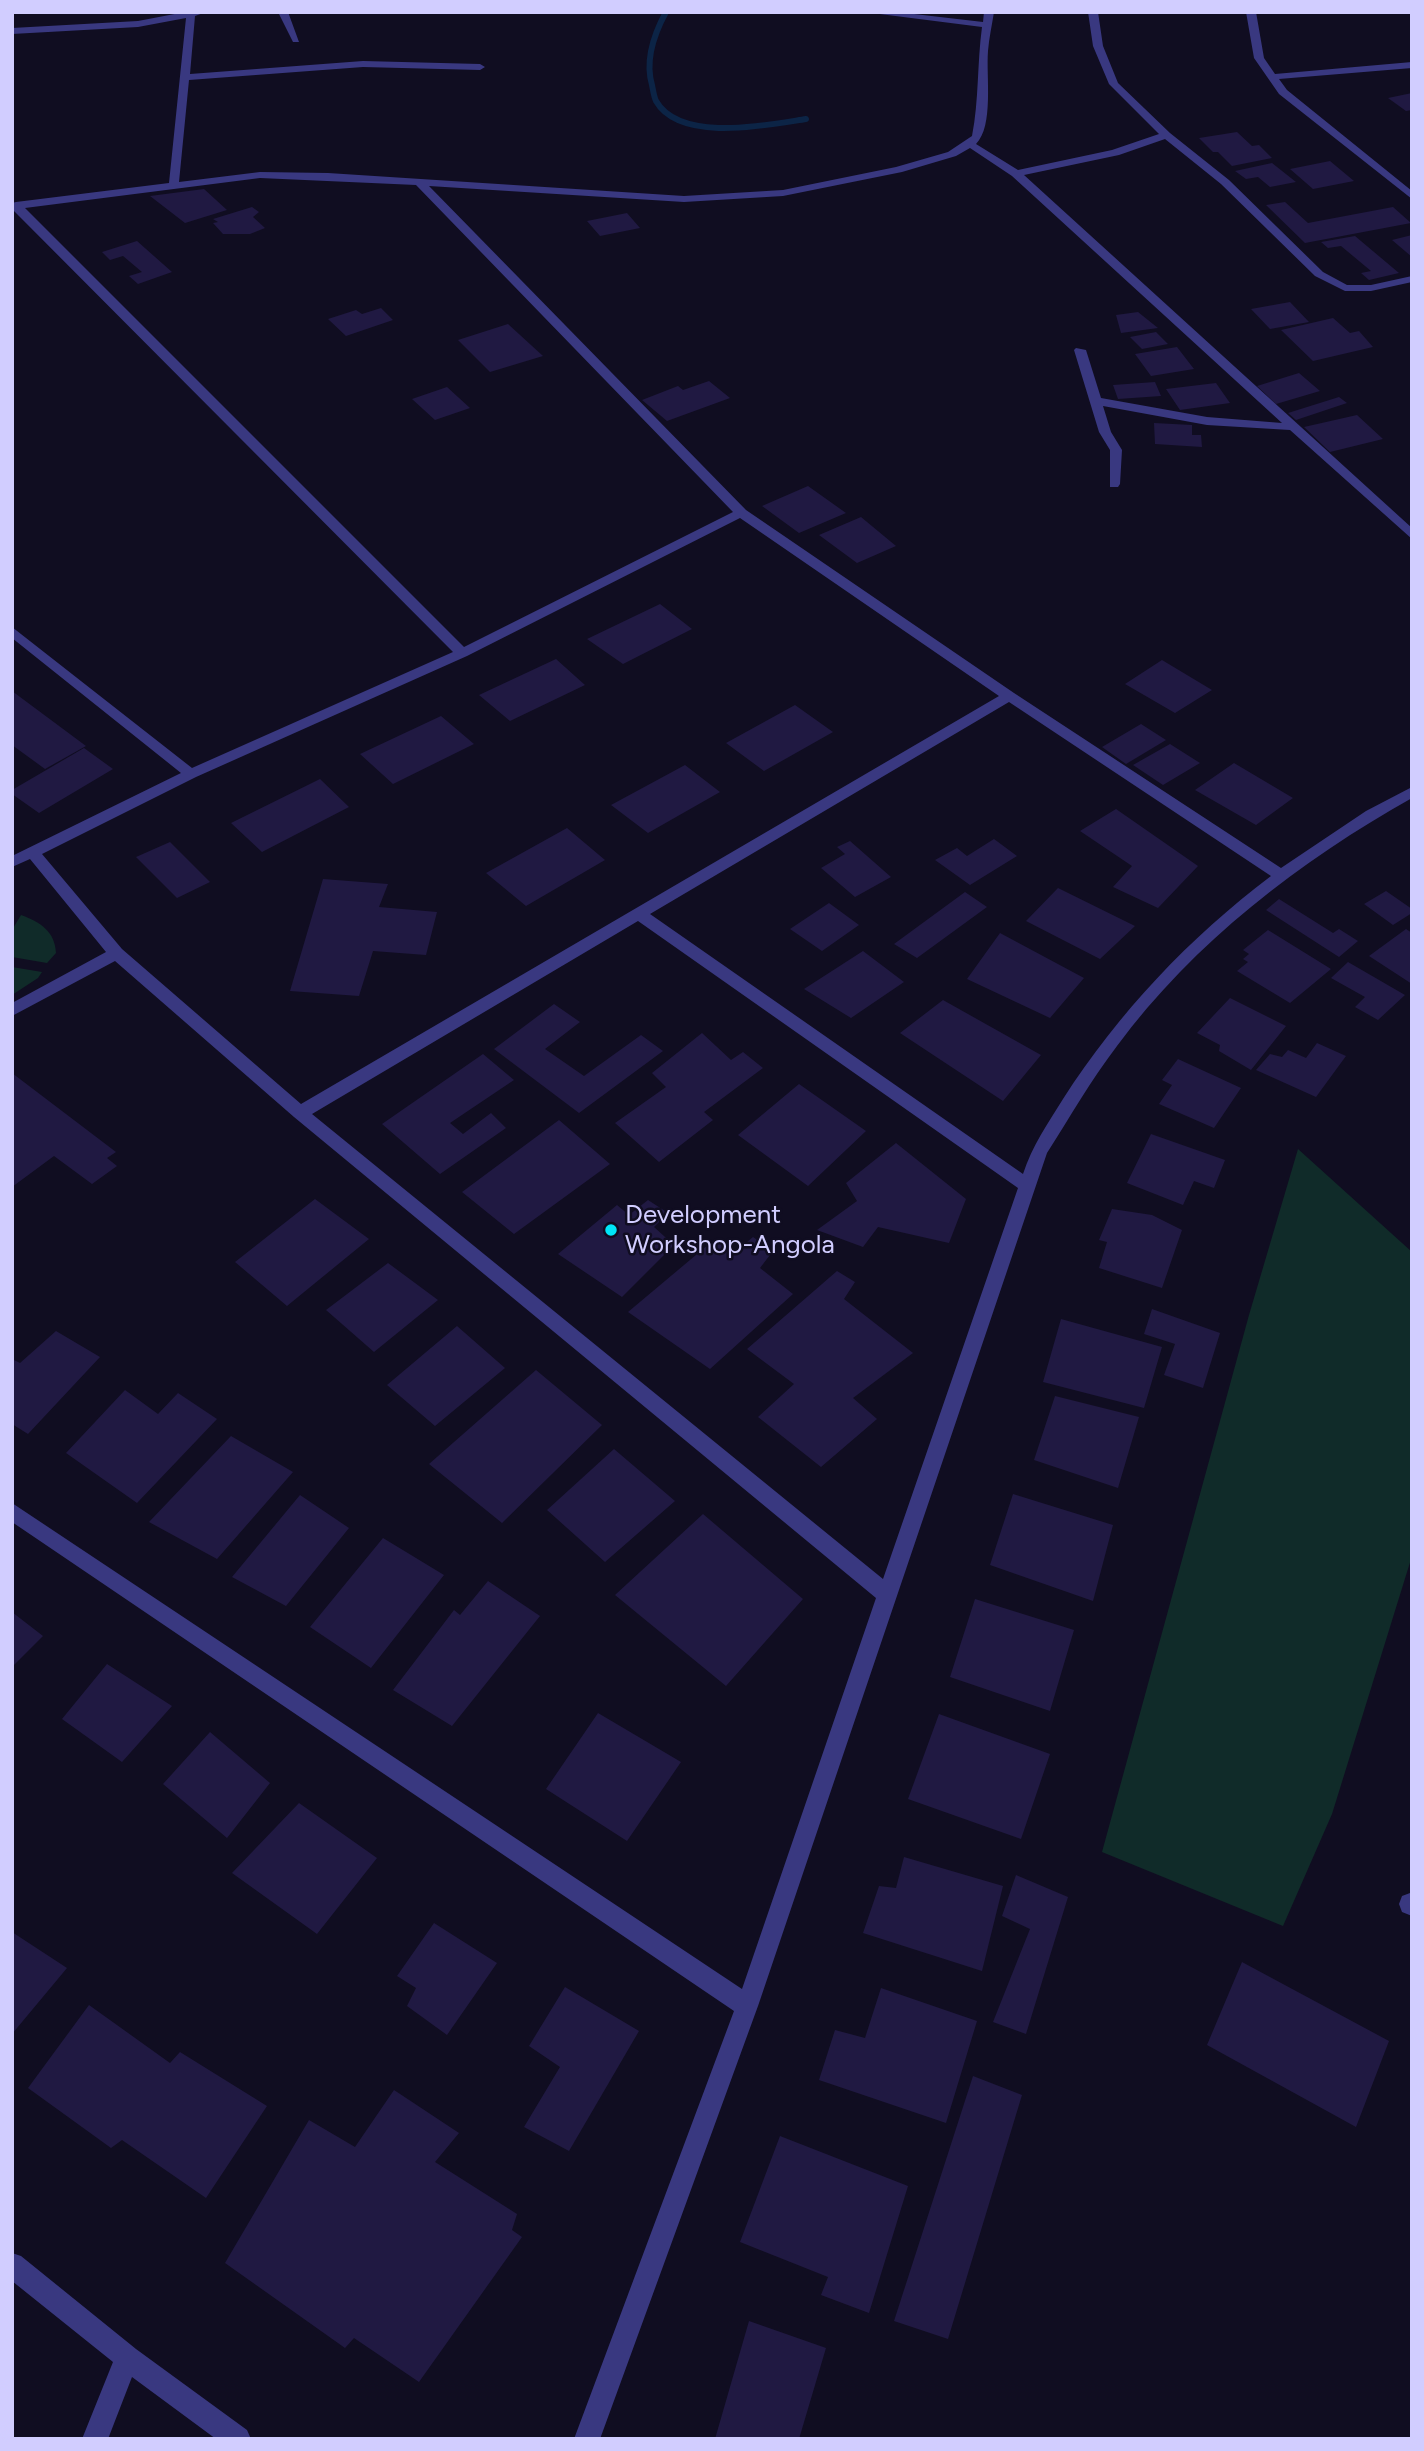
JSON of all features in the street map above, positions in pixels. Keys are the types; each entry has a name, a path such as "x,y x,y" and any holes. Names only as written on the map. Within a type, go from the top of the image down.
{"street":[{"path":"283,12 296,40"},
{"path":"869,12 987,25"},
{"path":"14,205 260,175 328,176 684,199 783,193 898,170 952,155 970,145 977,137 982,111 983,53 989,12"},
{"path":"1093,12 1098,46 1114,84 1166,135 1225,182 1319,274 1345,288 1371,288 1412,279"},
{"path":"1251,12 1259,58 1283,92 1412,196"},
{"path":"12,31 138,24 194,13 183,77 174,184"},
{"path":"183,77 363,64 480,67"},
{"path":"1270,77 1412,65"},
{"path":"1016,174 1115,152 1166,135"},
{"path":"970,145 1016,174 1412,535"},
{"path":"420,183 741,513 1009,696 1281,875"},
{"path":"14,205 462,653"},
{"path":"1080,350 1105,432 1116,450 1114,484"},
{"path":"1095,401 1207,421 1293,427"},
{"path":"12,862 191,774 462,653 741,513"},
{"path":"12,631 191,774"},
{"path":"300,1113 1009,696"},
{"path":"587,2439 747,2006 1039,1151 1122,1027 1202,942 1281,875 1384,807 1412,792"},
{"path":"32,852 117,953 300,1113 888,1594"},
{"path":"638,914 1027,1186"},
{"path":"12,1010 117,953"},
{"path":"12,1511 747,2006"},
{"path":"12,2265 127,2358 238,2439"},
{"path":"95,2439 127,2358"}],"green space":[{"path":"21,915 40,924 53,939 56,953 47,963 12,957 12,930"},
{"path":"12,967 42,972 38,978 12,995"},
{"path":"1298,1149 1412,1252 1412,1556 1332,1814 1283,1926 1102,1852 1249,1315"}],"building":[{"path":"1412,93 1412,110 1406,111 1388,98"},
{"path":"1237,132 1252,146 1259,145 1272,158 1232,166 1199,138"},
{"path":"1330,161 1354,181 1313,189 1290,169"},
{"path":"1272,163 1296,182 1270,187 1258,177 1246,179 1235,171"},
{"path":"204,189 227,210 185,223 150,196"},
{"path":"1285,202 1308,223 1393,207 1411,223 1305,243 1266,205"},
{"path":"252,207 259,212 253,217 265,228 250,234 223,234 213,223 218,222 213,219"},
{"path":"627,213 640,228 600,236 587,221"},
{"path":"1412,235 1412,257 1392,240"},
{"path":"1355,236 1399,273 1369,280 1361,273 1371,271 1341,246 1328,248 1321,242"},
{"path":"137,241 172,272 138,284 129,276 142,272 123,256 110,260 102,252"},
{"path":"1290,302 1309,322 1270,329 1251,309"},
{"path":"381,308 393,320 346,336 328,319 356,310 362,314"},
{"path":"1138,312 1158,328 1121,333 1116,315"},
{"path":"1333,318 1350,333 1359,331 1373,347 1313,361 1281,330"},
{"path":"508,324 543,356 490,372 458,340"},
{"path":"1156,332 1168,344 1142,349 1130,337"},
{"path":"1177,347 1194,369 1151,376 1135,354"},
{"path":"1299,373 1320,391 1276,404 1257,386"},
{"path":"709,381 730,398 667,421 642,400 678,386 683,390"},
{"path":"1155,382 1161,396 1118,399 1113,385"},
{"path":"1216,383 1230,403 1180,410 1166,389"},
{"path":"447,387 470,408 435,420 412,399"},
{"path":"1339,397 1347,403 1296,420 1288,413"},
{"path":"1357,415 1383,439 1330,452 1304,427"},
{"path":"1154,423 1192,425 1192,435 1201,435 1202,447 1155,444"},
{"path":"808,486 846,513 799,533 762,506"},
{"path":"861,517 896,546 857,563 819,535"},
{"path":"660,604 692,629 623,664 587,639"},
{"path":"556,659 585,685 510,721 479,695"},
{"path":"1162,660 1212,690 1175,713 1125,684"},
{"path":"12,691 86,746 45,769 12,745"},
{"path":"795,705 833,732 764,771 726,743"},
{"path":"441,716 474,744 393,784 360,754"},
{"path":"1141,724 1166,740 1126,764 1102,747"},
{"path":"1170,744 1200,763 1163,785 1133,765"},
{"path":"84,748 113,769 39,813 12,794 12,790"},
{"path":"1234,763 1293,798 1256,825 1195,790"},
{"path":"685,765 720,792 648,833 611,805"},
{"path":"320,779 349,807 262,852 231,823"},
{"path":"1116,809 1198,866 1158,908 1113,887 1132,866 1080,831"},
{"path":"567,828 605,860 526,906 486,873"},
{"path":"994,839 1017,856 970,885 935,860 957,848 967,856"},
{"path":"850,841 891,877 855,897 821,868 845,854 837,847"},
{"path":"170,842 210,882 177,898 136,857"},
{"path":"323,879 388,884 379,907 437,912 426,955 373,951 359,996 290,991"},
{"path":"1058,888 1135,926 1100,959 1026,921"},
{"path":"1386,891 1412,909 1412,913 1393,925 1364,904"},
{"path":"965,892 987,907 917,958 894,944"},
{"path":"1279,899 1333,933 1339,929 1358,941 1339,957 1266,910"},
{"path":"829,903 859,925 822,951 790,929"},
{"path":"1406,929 1412,933 1412,984 1369,956"},
{"path":"1268,930 1331,969 1290,1003 1237,971 1248,962 1243,959 1249,954 1243,950"},
{"path":"1000,933 1084,978 1050,1018 967,979"},
{"path":"863,951 904,982 851,1018 804,989"},
{"path":"1348,962 1405,995 1378,1020 1355,1007 1365,997 1331,978"},
{"path":"1230,998 1286,1026 1251,1070 1219,1051 1220,1045 1197,1033"},
{"path":"943,1000 1041,1055 1003,1101 900,1033"},
{"path":"554,1004 580,1022 545,1049 584,1076 641,1035 663,1051 579,1113 494,1049"},
{"path":"702,1033 731,1060 743,1052 763,1068 704,1112 713,1120 659,1162 615,1123 666,1087 652,1073"},
{"path":"1317,1043 1346,1056 1316,1097 1256,1070 1270,1054 1282,1057 1288,1050 1306,1058"},
{"path":"483,1054 514,1080 450,1123 463,1134 491,1113 506,1128 440,1174 382,1124"},
{"path":"1178,1059 1241,1088 1214,1128 1159,1104 1172,1085 1162,1080"},
{"path":"12,1073 116,1152 107,1158 117,1166 92,1184 54,1156 12,1187"},
{"path":"799,1084 866,1131 808,1186 738,1135"},
{"path":"559,1120 610,1164 514,1234 462,1192"},
{"path":"1151,1134 1225,1160 1214,1188 1194,1181 1183,1205 1127,1183"},
{"path":"896,1143 966,1199 949,1243 878,1227 863,1247 817,1230 857,1201 846,1183"},
{"path":"315,1199 369,1239 287,1306 235,1262"},
{"path":"648,1200 668,1213 654,1227 674,1245 622,1297 558,1254 617,1205 629,1215"},
{"path":"1112,1209 1152,1215 1182,1230 1162,1288 1099,1268 1107,1242 1099,1240"},
{"path":"753,1237 773,1251 760,1268 793,1294 710,1369 628,1312 715,1239 735,1252"},
{"path":"388,1263 438,1300 374,1352 326,1310"},
{"path":"837,1271 855,1282 844,1299 913,1353 853,1398 877,1419 821,1467 758,1417 794,1384 747,1349"},
{"path":"1152,1309 1220,1333 1203,1388 1164,1375 1175,1344 1144,1334"},
{"path":"1061,1319 1162,1347 1144,1408 1043,1382"},
{"path":"457,1326 505,1368 435,1426 387,1385"},
{"path":"56,1331 100,1357 28,1434 12,1424 12,1359 20,1363"},
{"path":"536,1370 602,1425 502,1523 429,1464"},
{"path":"125,1390 158,1414 178,1393 217,1419 137,1503 66,1453"},
{"path":"1055,1396 1139,1417 1118,1488 1034,1460"},
{"path":"231,1436 293,1472 217,1559 149,1522"},
{"path":"614,1449 675,1501 605,1562 547,1510"},
{"path":"1013,1494 1113,1525 1093,1601 990,1565"},
{"path":"300,1495 349,1528 286,1606 232,1577"},
{"path":"703,1514 803,1599 726,1686 615,1595"},
{"path":"383,1538 444,1575 371,1668 310,1627"},
{"path":"488,1581 540,1616 452,1726 393,1690 454,1610 460,1615"},
{"path":"975,1599 1074,1630 1050,1711 950,1677"},
{"path":"12,1612 43,1636 12,1667"},
{"path":"107,1664 172,1706 122,1762 62,1719"},
{"path":"598,1713 681,1762 627,1841 546,1789"},
{"path":"939,1714 1050,1754 1021,1839 908,1799"},
{"path":"210,1732 270,1783 227,1838 163,1784"},
{"path":"299,1803 377,1858 317,1934 232,1873"},
{"path":"904,1857 1003,1886 982,1971 863,1933 879,1886 896,1888"},
{"path":"1016,1875 1068,1897 1026,2034 993,2022 1030,1929 1002,1916"},
{"path":"434,1923 497,1963 447,2035 407,2006 416,1988 397,1976"},
{"path":"12,1932 67,1968 12,2034"},
{"path":"1242,1962 1389,2041 1356,2127 1207,2045"},
{"path":"565,1987 639,2031 569,2151 524,2127 560,2067 529,2046"},
{"path":"881,1988 977,2021 946,2123 819,2080 835,2030 865,2038"},
{"path":"89,2005 170,2063 180,2052 267,2106 206,2198 122,2140 111,2148 28,2088"},
{"path":"973,2076 1022,2095 948,2339 894,2321"},
{"path":"394,2090 459,2133 435,2162 517,2214 512,2230 522,2237 419,2382 354,2338 345,2348 225,2263 309,2120 355,2147"},
{"path":"780,2136 908,2186 869,2313 821,2295 828,2277 740,2242"},
{"path":"749,2321 826,2348 799,2439 715,2439"}],"waterway":[{"path":"666,12 654,38 650,76 655,99 668,114 704,127 725,128 806,119"}],"place":[{"name":"Development Workshop-Angola","path":"611,1230"}]}
